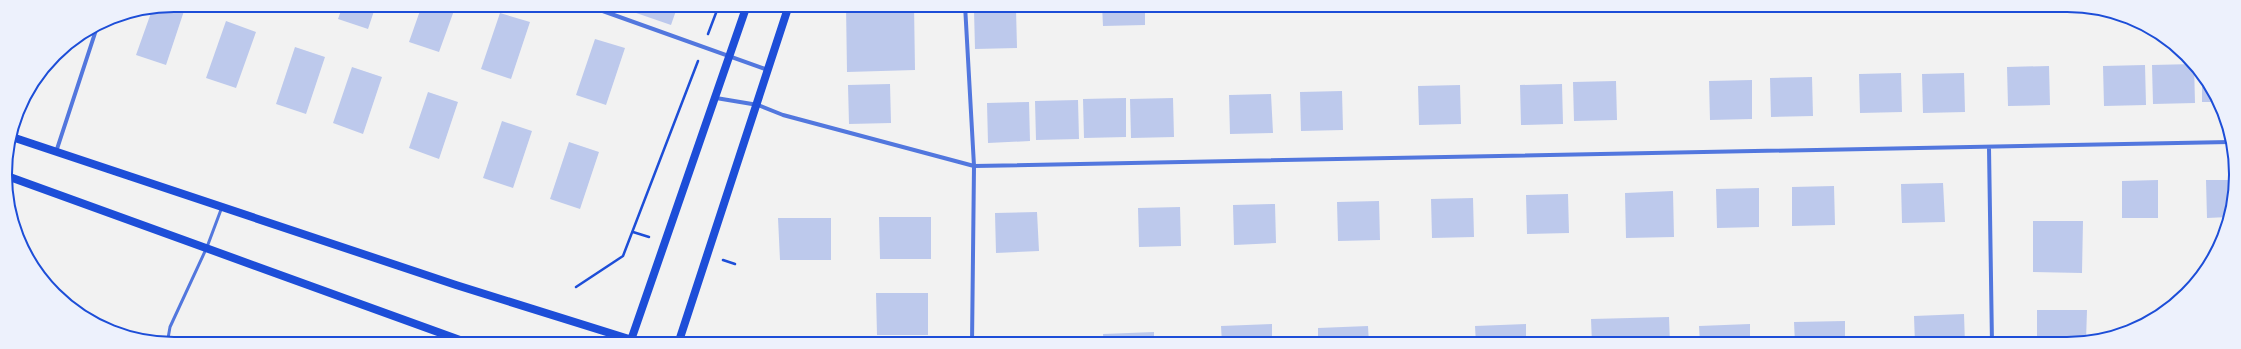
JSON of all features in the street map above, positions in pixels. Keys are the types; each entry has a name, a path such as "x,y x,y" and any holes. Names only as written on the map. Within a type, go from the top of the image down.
{"main road":[{"path":"631,337 716,98 745,12"},
{"path":"680,337 758,105 787,12"},
{"path":"16,138 456,285 618,337"},
{"path":"12,178 452,337"}],"street":[{"path":"606,12 769,70"},
{"path":"965,12 974,166 972,337"},
{"path":"56,152 95,33"},
{"path":"716,98 758,105 783,115 974,166 1989,148 2226,142"},
{"path":"1989,148 1992,337"}],"lane":[{"path":"168,337 170,327 207,248 222,207"}],"path":[{"path":"576,286 623,256 704,46 716,12"},
{"path":"633,232 649,237"},
{"path":"723,260 734,264"}],"building":[{"path":"184,12 166,65 136,55 151,13"},
{"path":"340,12 374,12 368,29 338,19"},
{"path":"420,12 453,12 439,52 409,42"},
{"path":"633,12 676,12 671,25"},
{"path":"846,12 914,12 915,70 847,72"},
{"path":"974,12 1016,12 1017,48 975,49"},
{"path":"1102,12 1145,12 1145,25 1103,26"},
{"path":"500,13 530,22 511,79 481,69"},
{"path":"226,21 256,32 236,88 206,78"},
{"path":"595,39 625,48 606,105 576,95"},
{"path":"295,47 325,57 306,114 276,104"},
{"path":"2186,64 2189,67 2194,75 2195,103 2153,104 2152,65"},
{"path":"2145,65 2146,105 2104,106 2103,66"},
{"path":"2049,66 2050,105 2008,106 2007,67"},
{"path":"352,67 382,77 363,134 333,123"},
{"path":"1901,73 1902,112 1860,113 1859,74"},
{"path":"1964,73 1965,112 1923,113 1922,74"},
{"path":"1812,77 1813,116 1771,117 1770,78"},
{"path":"1752,80 1752,119 1710,120 1709,81"},
{"path":"1616,81 1617,120 1574,121 1573,82"},
{"path":"890,84 891,123 849,124 848,85"},
{"path":"1562,84 1563,124 1521,125 1520,85"},
{"path":"2202,84 2212,102 2202,102"},
{"path":"1460,85 1461,124 1419,125 1418,86"},
{"path":"1342,91 1343,130 1301,131 1300,92"},
{"path":"428,92 458,102 439,159 409,148"},
{"path":"1271,94 1273,133 1230,134 1229,95"},
{"path":"1126,98 1126,137 1084,138 1083,99"},
{"path":"1173,98 1174,137 1131,138 1130,99"},
{"path":"1078,100 1079,139 1036,140 1035,101"},
{"path":"1029,102 1030,141 988,143 987,103"},
{"path":"502,121 532,131 513,188 483,178"},
{"path":"569,142 599,152 580,209 550,199"},
{"path":"2158,180 2158,218 2122,218 2122,181"},
{"path":"2206,180 2229,180 2228,196 2223,217 2207,218"},
{"path":"1943,183 1945,222 1902,223 1901,184"},
{"path":"1834,186 1835,225 1792,226 1792,187"},
{"path":"1759,188 1759,227 1717,228 1716,189"},
{"path":"1673,191 1674,237 1626,238 1625,193"},
{"path":"1568,194 1569,233 1527,234 1526,195"},
{"path":"1473,198 1474,237 1432,238 1431,199"},
{"path":"1379,201 1380,240 1338,241 1337,202"},
{"path":"1275,204 1276,243 1234,245 1233,205"},
{"path":"1180,207 1181,246 1139,247 1138,208"},
{"path":"1037,212 1039,251 996,253 995,213"},
{"path":"879,217 931,217 931,259 880,259"},
{"path":"778,218 831,218 831,260 780,260"},
{"path":"2033,221 2083,221 2082,273 2033,272"},
{"path":"876,293 928,293 928,335 877,335"},
{"path":"2037,310 2087,310 2086,336 2037,337"},
{"path":"1964,314 1965,337 1915,337 1914,316"},
{"path":"1669,317 1670,337 1592,337 1591,319"},
{"path":"1845,321 1845,337 1795,337 1794,322"},
{"path":"1272,324 1272,337 1222,337 1221,326"},
{"path":"1526,324 1526,337 1476,337 1475,326"},
{"path":"1750,324 1750,337 1700,337 1699,326"},
{"path":"1368,326 1369,337 1318,337 1318,328"},
{"path":"1154,332 1154,337 1103,337 1103,334"}]}
